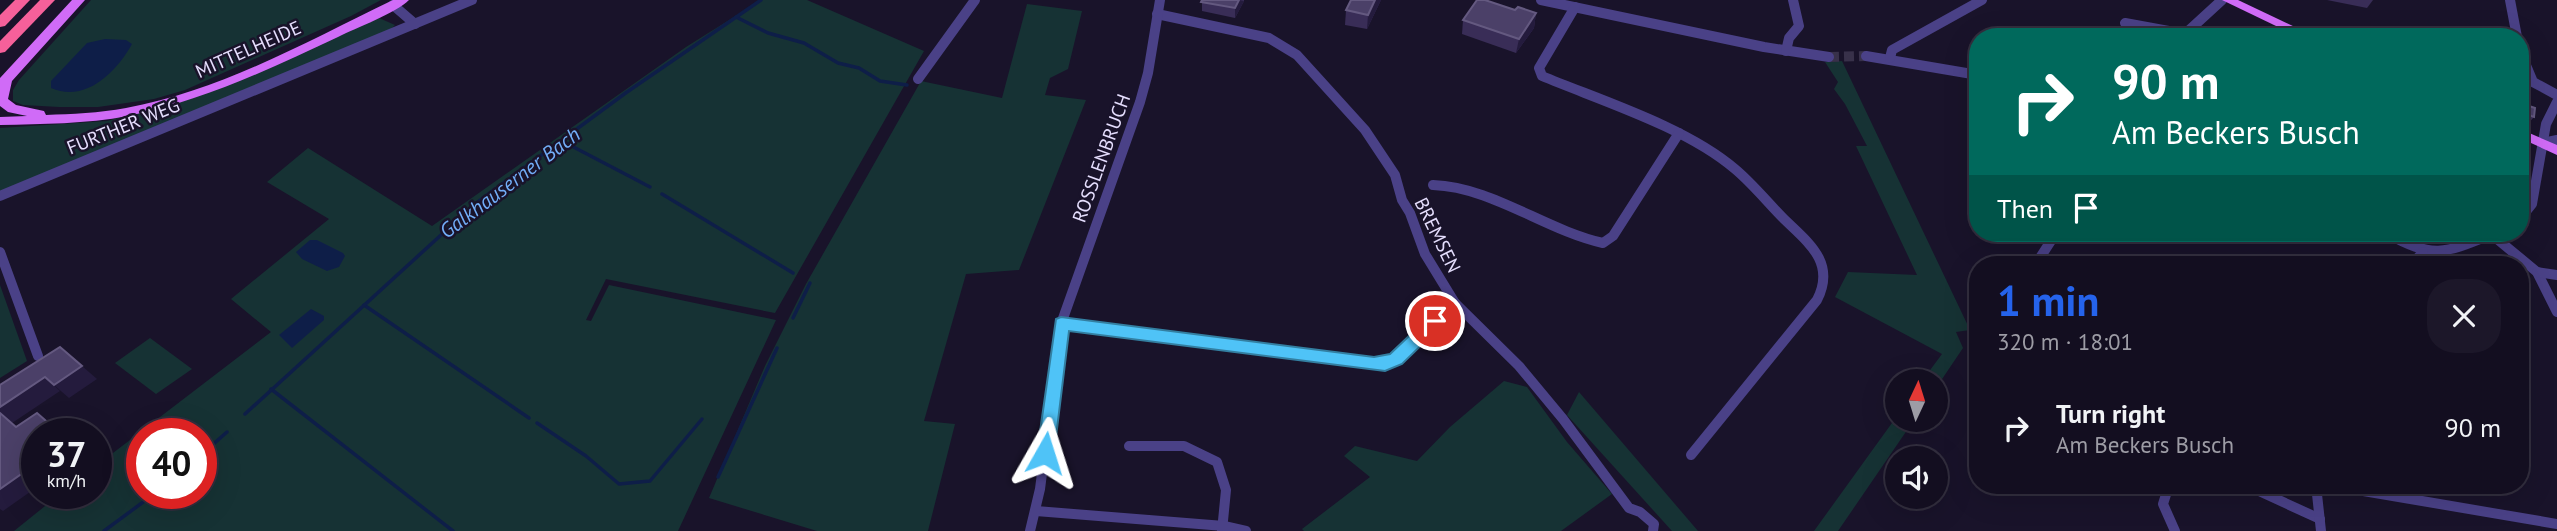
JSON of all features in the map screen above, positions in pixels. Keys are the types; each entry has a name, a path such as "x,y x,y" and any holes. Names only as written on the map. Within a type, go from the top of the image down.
{"highway":[{"path":"0,23 23,0"},
{"path":"0,49 48,0"}],"main road":[{"path":"45,114 5,106 1,100 3,83 79,0"},
{"path":"2228,0 2290,28"},
{"name":"MITTELHEIDE","path":"3,120 102,115 155,105 211,87 398,2"},
{"name":"MITTELHEIDE","path":"3,120 45,114 102,115"},
{"path":"2529,137 2557,150"}],"street":[{"name":"FURTHER WEG","path":"0,196 472,0"},
{"path":"918,79 975,0"},
{"name":"ROSSLENBRUCH","path":"1030,531 1037,511 1061,324 1140,102 1148,73 1160,0"},
{"path":"1541,0 1786,51 1829,57"},
{"path":"1786,51 1789,38 1799,31 1801,24 1793,0"},
{"path":"1890,58 1892,51 1900,45 1982,0"},
{"path":"2192,28 2222,0"},
{"path":"2510,0 2515,28"},
{"path":"398,2 415,23"},
{"path":"1575,7 1539,68 1540,73 1545,78 1679,132 1739,173 1814,249 1824,268 1822,290 1817,300 1691,455"},
{"name":"BREMSEN","path":"1157,14 1250,33 1278,41 1291,49 1365,130 1395,174 1402,200 1435,274 1454,303 1519,366 1563,419 1629,508 1654,524 1653,531"},
{"path":"2125,23 2152,28"},
{"path":"1866,56 1969,73"},
{"path":"2529,72 2533,82 2557,95"},
{"path":"2529,208 2532,204 2546,124 2557,102"},
{"path":"1433,185 1457,186 1581,238 1603,243 1613,236 1679,132"},
{"path":"2543,143 2557,140"},
{"path":"2404,242 2423,252 2440,253 2471,242"},
{"path":"2502,242 2518,256"},
{"path":"0,251 38,356"},
{"path":"2419,256 2423,252"},
{"path":"2529,265 2537,272 2557,312"},
{"path":"2537,272 2557,275"},
{"path":"1061,324 1385,364 1396,359 1454,303"},
{"path":"1129,446 1184,446 1217,462 1226,489 1222,528"},
{"path":"2166,494 2163,504 2175,531"},
{"path":"2263,494 2320,525"},
{"path":"2317,494 2320,525"},
{"path":"2381,494 2557,524"},
{"path":"1037,511 1246,531"}],"green space":[{"path":"91,0 381,0 185,90 154,99 98,107 23,105 13,101 13,90 19,80"},
{"path":"761,0 807,0 924,51 775,313 606,279 586,320 591,321 609,285 776,320 678,531 14,531 41,509 112,509 112,454 126,443 126,509 217,509 217,418 159,418 271,332 231,299 329,219 267,182 308,148 432,226 686,47"},
{"path":"1027,4 1082,11 1068,69 1050,78 1045,95 1086,100 1019,270 966,274 924,421 955,424 928,531 817,531 709,498 765,366 806,284 921,81 1002,98"},
{"path":"379,18 395,25 389,31 0,193 0,128 107,121 190,99"},
{"path":"1842,61 1969,328 1969,330 1956,332 1963,348 1948,370 1931,369 1942,354 1835,297 1848,272 1917,275 1856,146 1867,146 1834,89 1838,82 1825,62"},
{"path":"0,285 27,361 0,378"},
{"path":"150,338 192,369 156,394 115,363"},
{"path":"1504,381 1527,387 1567,442 1612,494 1561,531 1302,529 1370,477 1344,456 1355,446 1417,461 1450,427"},
{"path":"1579,392 1698,531 1672,531 1567,415"},
{"path":"1885,432 1906,432 1896,446 1885,446 1885,462 1838,531 1814,531"}],"water":[{"path":"105,39 126,40 132,44 108,75 76,92 51,88 51,81 87,43"},
{"path":"310,240 317,240 343,253 345,256 339,267 327,271 302,259 296,252"},
{"path":"311,309 324,316 324,320 292,348 279,335"}],"building":[{"path":"1239,0 1235,8 1201,2"},
{"path":"1351,0 1375,0 1368,15 1346,10"},
{"path":"1477,0 1536,13 1519,39 1463,20"},
{"path":"2529,106 2535,108 2534,117 2529,115"},
{"path":"60,347 82,366 54,385 45,377 0,407 0,385"},
{"path":"0,413 16,427 21,424 21,474 0,489"},
{"path":"37,413 43,418 30,418"}],"waterway":[{"name":"Galkhauserner Bach","path":"736,17 761,0"},
{"name":"Galkhauserner Bach","path":"364,305 475,204 627,92 736,17"},
{"path":"736,17 768,33 804,43 838,63 859,68 880,81 907,85"},
{"path":"562,141 650,187"},
{"path":"662,194 793,273"},
{"path":"793,318 810,283"},
{"name":"Galkhauserner Bach","path":"272,390 364,305"},
{"path":"364,305 529,418"},
{"path":"718,477 777,348"},
{"name":"Galkhauserner Bach","path":"245,414 272,390"},
{"path":"272,390 453,531"},
{"path":"537,423 586,456 619,484 650,481 702,419"},
{"name":"Galkhauserner Bach","path":"217,441 227,432"},
{"name":"Galkhauserner Bach","path":"104,531 134,509"}],"tunnel":[{"path":"1829,57 1866,56"}],"route":[{"path":"1045,453 1061,324 1385,364 1396,359 1435,321"}]}
